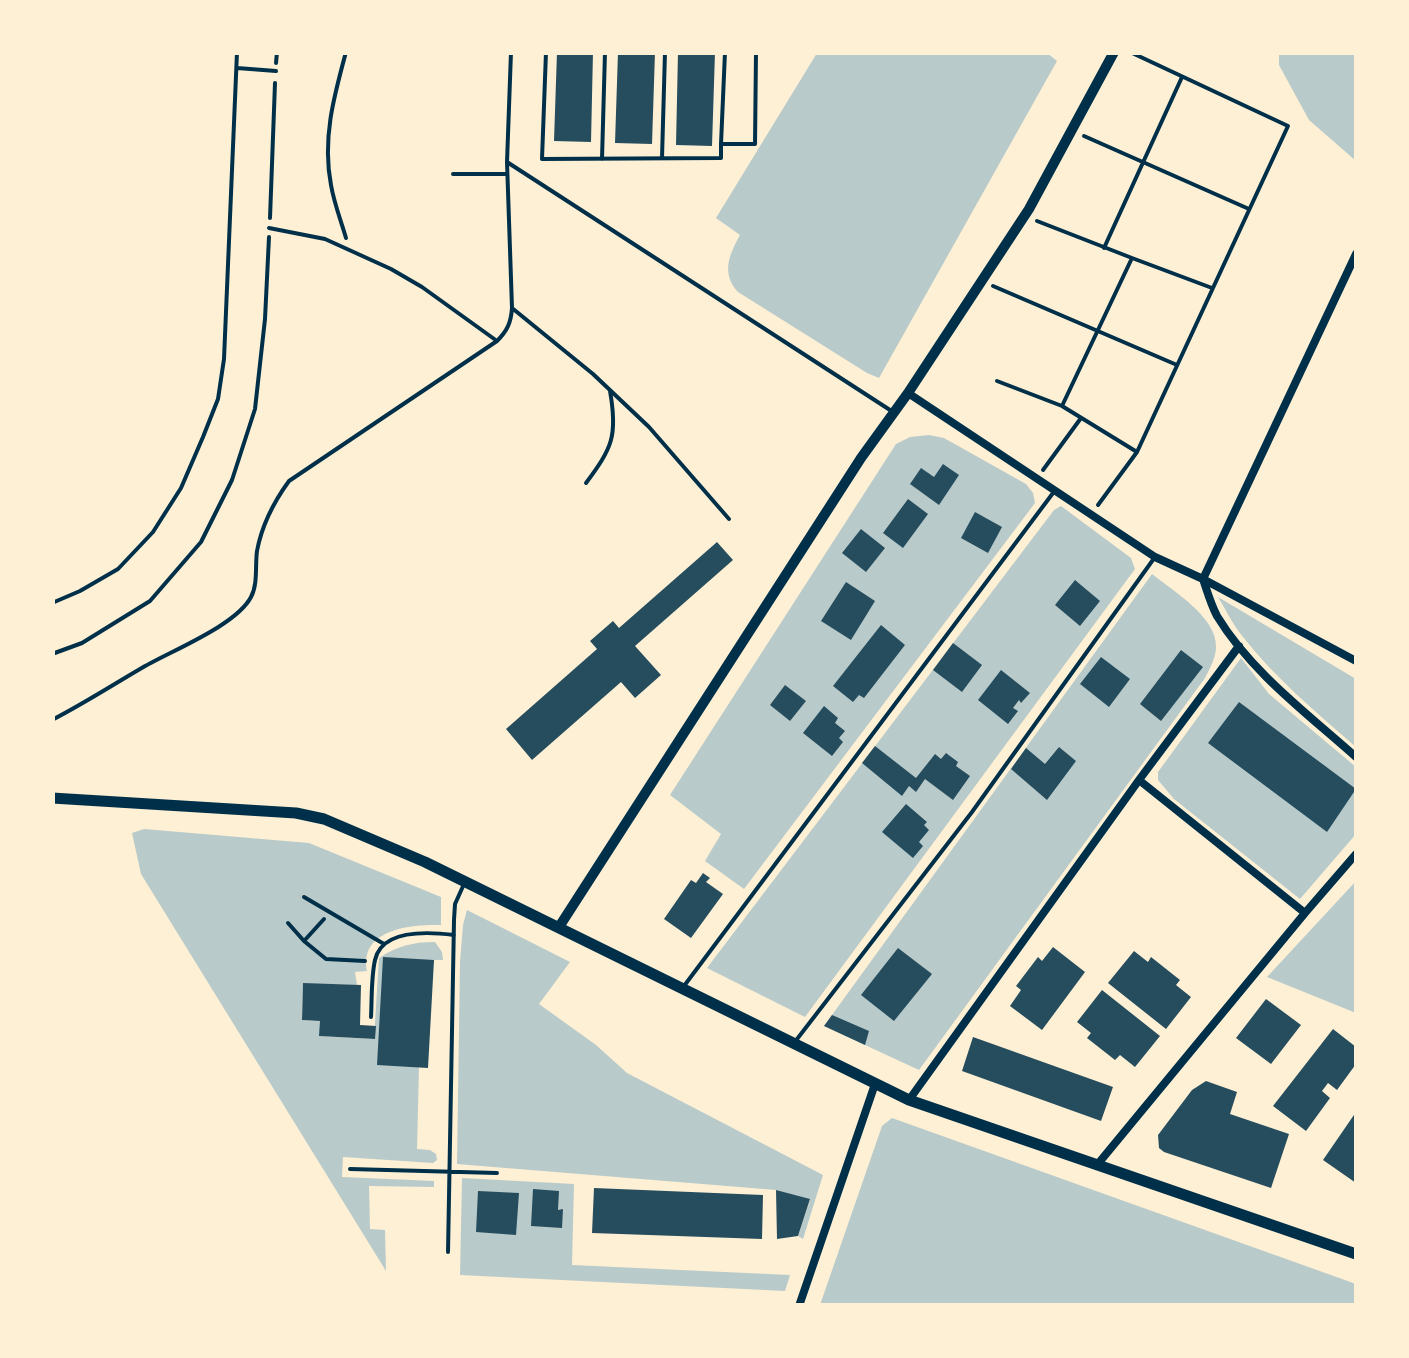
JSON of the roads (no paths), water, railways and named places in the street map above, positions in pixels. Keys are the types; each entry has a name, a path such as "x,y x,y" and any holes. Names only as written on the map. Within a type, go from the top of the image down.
{"main road":[{"path":"52,798 296,813 324,819 560,927 908,1100 1356,1254"}],"street":[{"path":"560,927 851,474 1024,216 1114,52"},
{"path":"1356,254 1203,579 1215,612 1239,646 1278,688 1356,756"},
{"path":"908,393 1155,557 1356,661"},
{"path":"908,1100 1239,646"},
{"path":"1139,780 1304,913"},
{"path":"1097,1165 1356,854"},
{"path":"799,1306 875,1084"}],"lane":[{"path":"52,603 118,569 154,532 181,488 218,399 224,359 237,52"},
{"path":"52,720 222,624 243,608 253,594 257,551 265,522 290,481 506,332 512,308 506,162 511,52"},
{"path":"546,52 542,159 721,158 725,52"},
{"path":"602,159 605,52"},
{"path":"662,158 665,52"},
{"path":"720,144 755,144 756,52"},
{"path":"237,68 276,71"},
{"path":"506,162 894,413"},
{"path":"453,174 507,174"},
{"path":"269,228 325,239 391,269 497,341"},
{"path":"512,308 610,389 729,518"},
{"path":"586,483 609,452 613,426 610,389"},
{"path":"681,989 1056,490"},
{"path":"792,1044 972,812 1155,557"},
{"path":"448,1252 455,904 466,882"},
{"path":"304,897 384,944"},
{"path":"371,1018 375,962 384,944 420,932 454,935"},
{"path":"350,1168 496,1174"}]}
